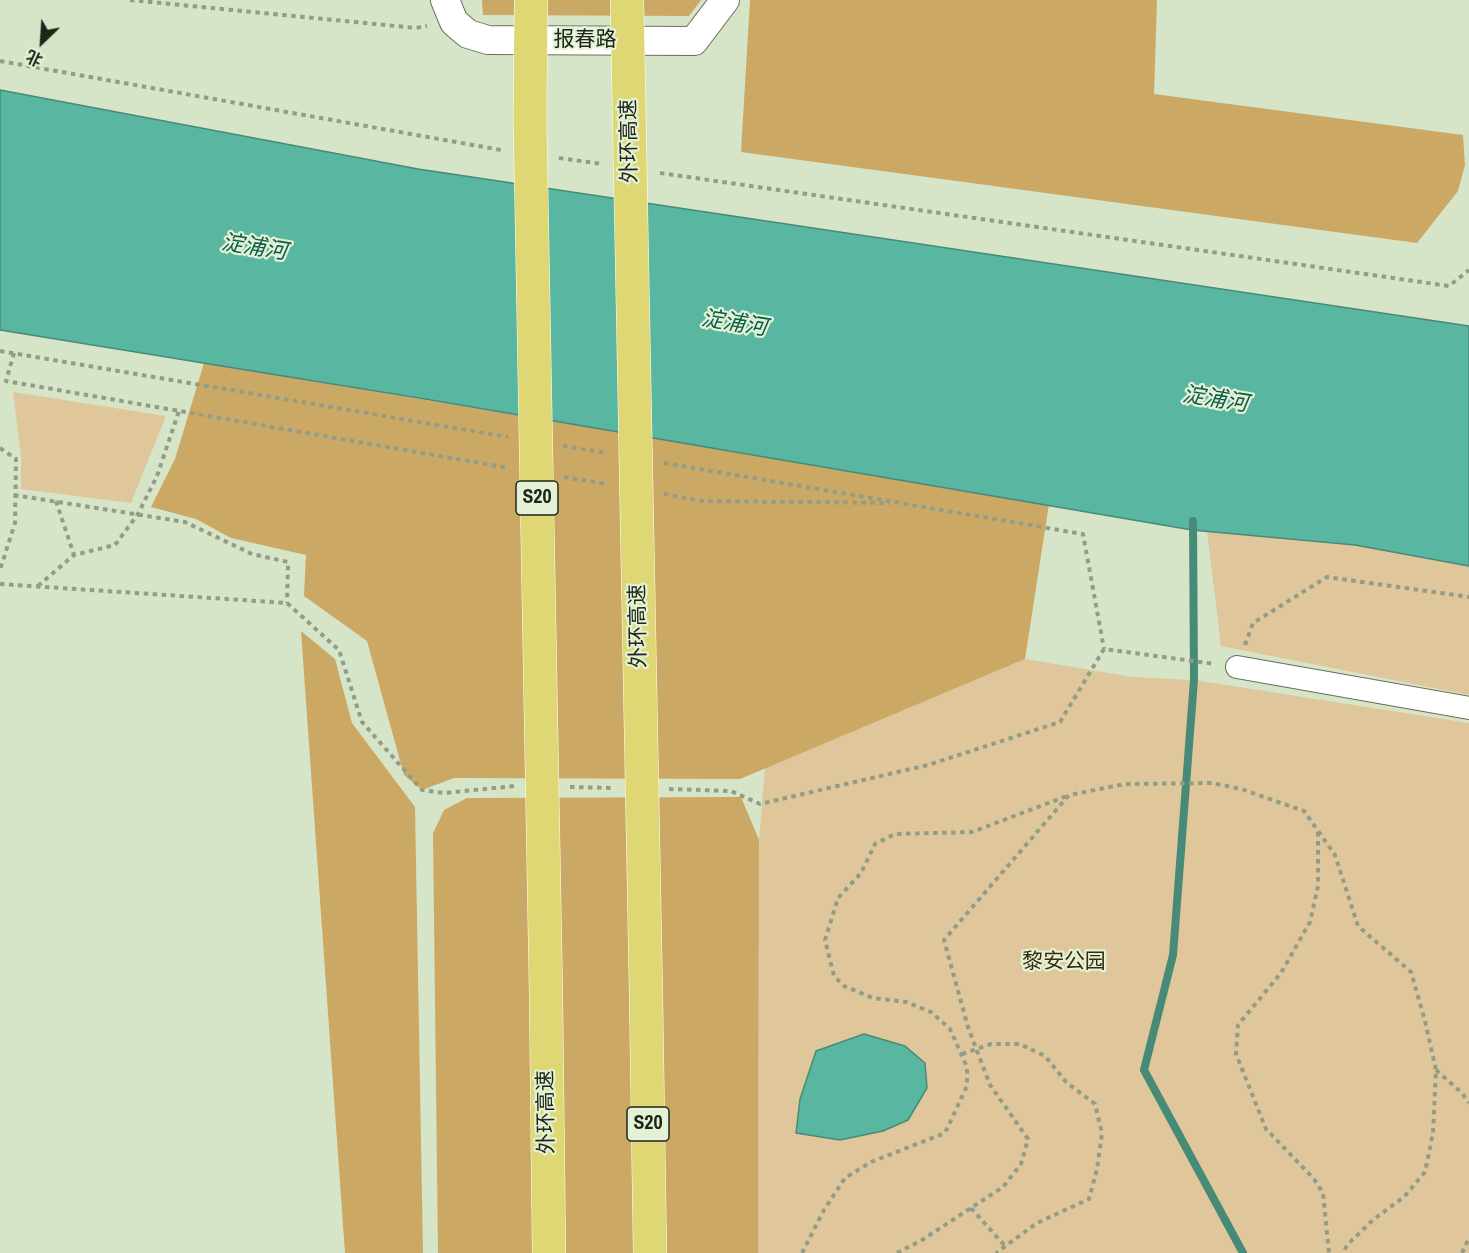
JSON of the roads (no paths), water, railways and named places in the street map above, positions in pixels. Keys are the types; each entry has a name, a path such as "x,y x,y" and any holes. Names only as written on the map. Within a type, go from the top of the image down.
{"highway":[{"path":"523,0 530,120"},
{"name":"外环高速","path":"531,0 530,120 549,1253"},
{"name":"外环高速","path":"627,0 650,1253"},
{"path":"630,123 639,0"}],"street":[{"name":"报春路","path":"450,11 468,34 488,40 694,40 725,0"},
{"path":"1237,668 1469,708"}],"water":[{"name":"淀浦河","path":"0,90 418,169 1469,326 1469,566 1355,545 1192,530 425,399 0,330"},
{"path":"864,1034 905,1046 925,1063 927,1088 908,1120 883,1131 840,1140 796,1133 800,1099 816,1051"}],"waterway":[{"path":"1193,521 1194,680 1173,955 1144,1070 1243,1253"}],"park label":[{"name":"黎安公园","path":"1064,962"}]}
